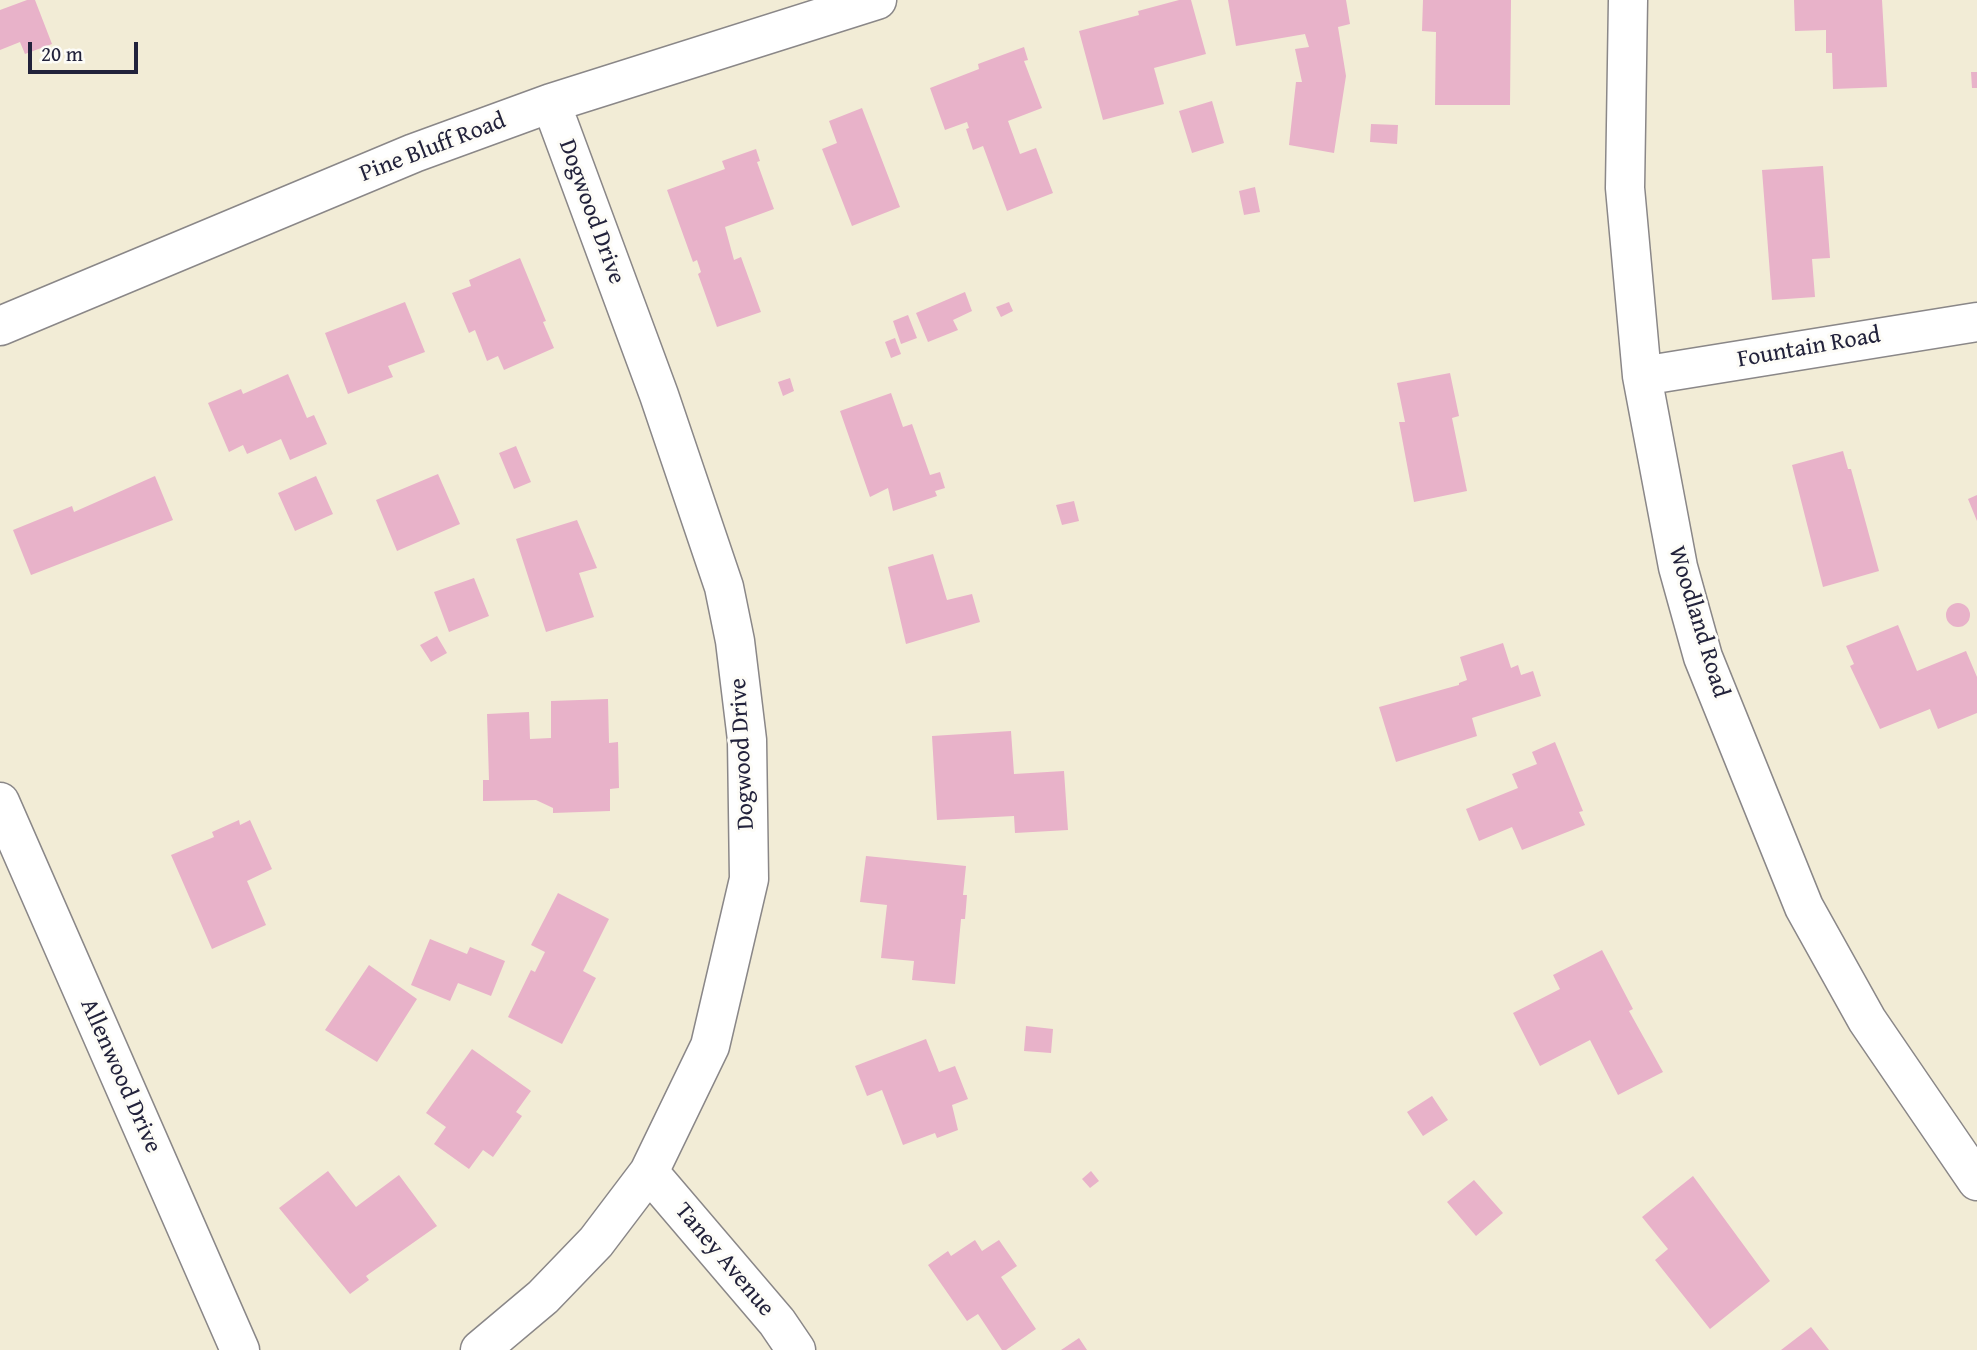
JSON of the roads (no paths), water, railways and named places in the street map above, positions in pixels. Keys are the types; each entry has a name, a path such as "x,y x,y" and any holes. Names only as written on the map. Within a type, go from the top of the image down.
{"street":[{"name":"Pine Bluff Road","path":"0,326 401,158 551,103 877,0"},
{"name":"Woodland Road","path":"1628,0 1625,188 1642,376 1678,567 1703,657 1799,896 1867,1020 1977,1181"},
{"name":"Dogwood Drive","path":"480,1350 543,1297 578,1260 649,1172 710,1046 748,878 747,740 735,641 724,587 659,395 551,103"},
{"name":"Fountain Road","path":"1642,376 1977,322"},
{"name":"Allenwood Drive","path":"0,802 240,1350"},
{"name":"Taney Avenue","path":"649,1172 777,1322 796,1350"}]}
